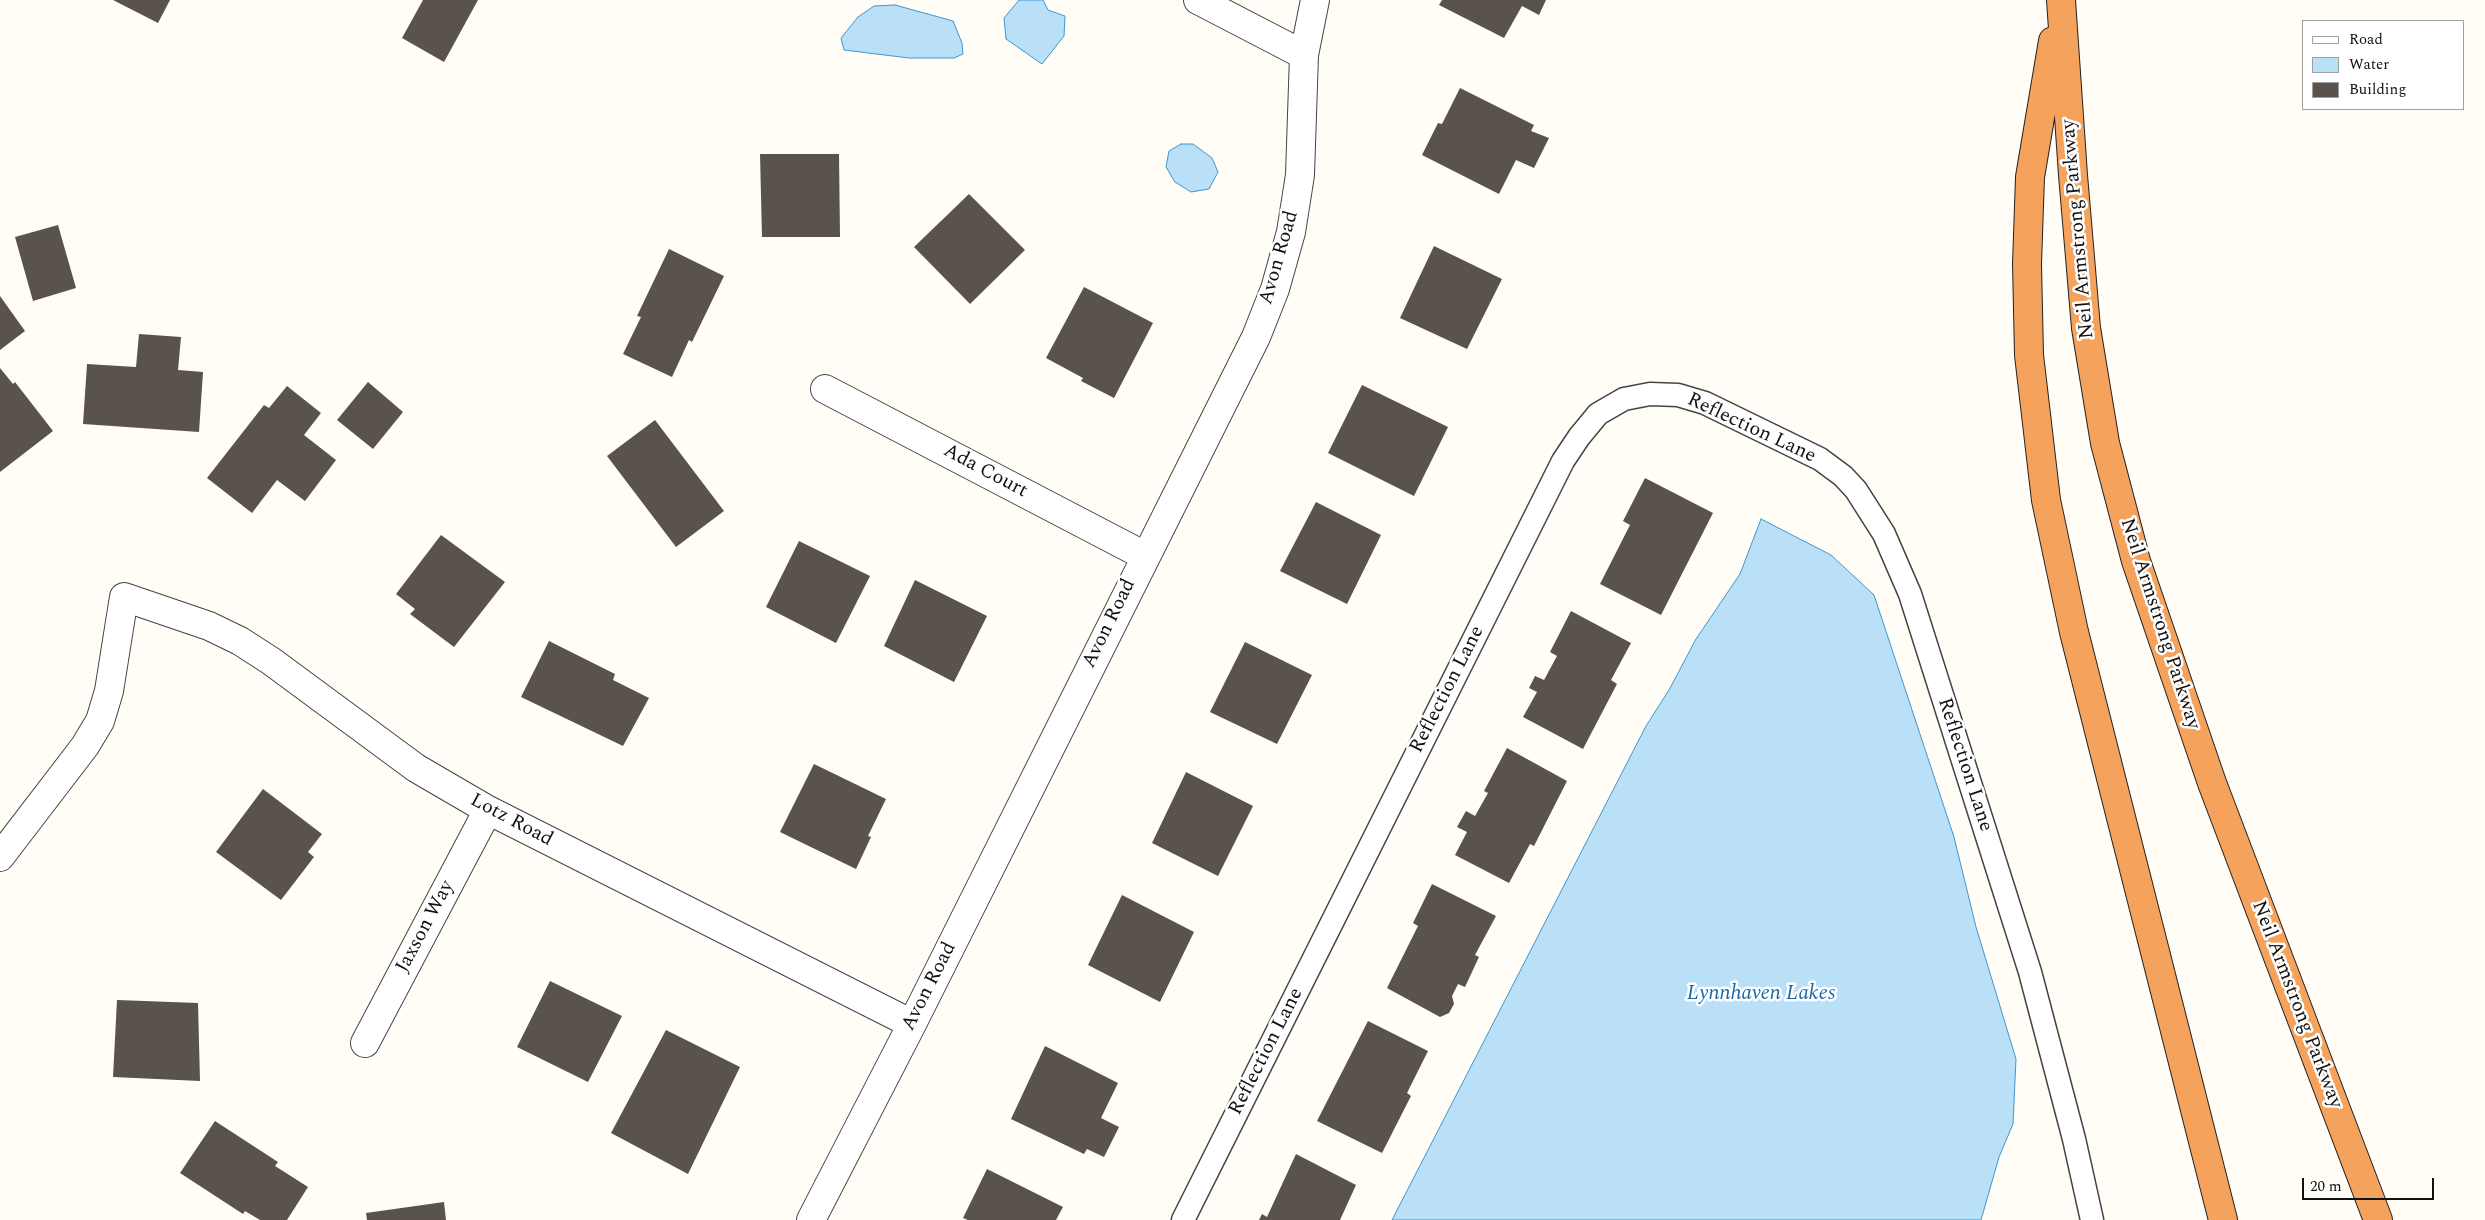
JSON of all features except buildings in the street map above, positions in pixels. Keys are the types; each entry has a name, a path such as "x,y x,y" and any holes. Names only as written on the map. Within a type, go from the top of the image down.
{"highway":[{"path":"2061,0 2030,177 2026,264 2029,355 2046,500 2074,632 2223,1220"},
{"name":"Neil Armstrong Parkway","path":"2061,0 2086,328 2105,443 2136,560 2212,783 2378,1220"}],"street":[{"path":"1198,0 1304,55"},
{"name":"Avon Road","path":"811,1220 912,1024 1144,556 1256,337 1275,289 1291,232 1300,175 1304,55 1315,0"},
{"name":"Ada Court","path":"825,388 1144,556"},
{"name":"Lotz Road","path":"0,857 85,746 100,721 109,691 124,597 208,626 240,640 416,768 488,810 912,1024"},
{"name":"Jaxson Way","path":"365,1043 488,810"}],"lane":[{"name":"Reflection Lane","path":"1183,1220 1563,461 1579,437 1598,414 1624,399 1650,394 1678,395 1705,403 1820,459 1843,476 1856,490 1884,534 1910,594 2030,972 2074,1139 2092,1220"}],"water":[{"path":"1019,0 1043,0 1048,10 1065,16 1064,36 1042,64 1006,39 1004,18"},
{"path":"895,5 953,21 962,43 963,54 954,58 909,58 844,50 841,38 858,17 874,6"},
{"path":"1181,144 1193,144 1212,158 1218,172 1209,189 1191,192 1175,182 1166,167 1169,151"},
{"name":"Lynnhaven Lakes","path":"1761,519 1831,555 1874,595 1954,837 1976,927 2016,1059 2013,1124 1999,1157 1981,1220 1392,1220 1646,726 1669,690 1696,639 1740,574"}]}
